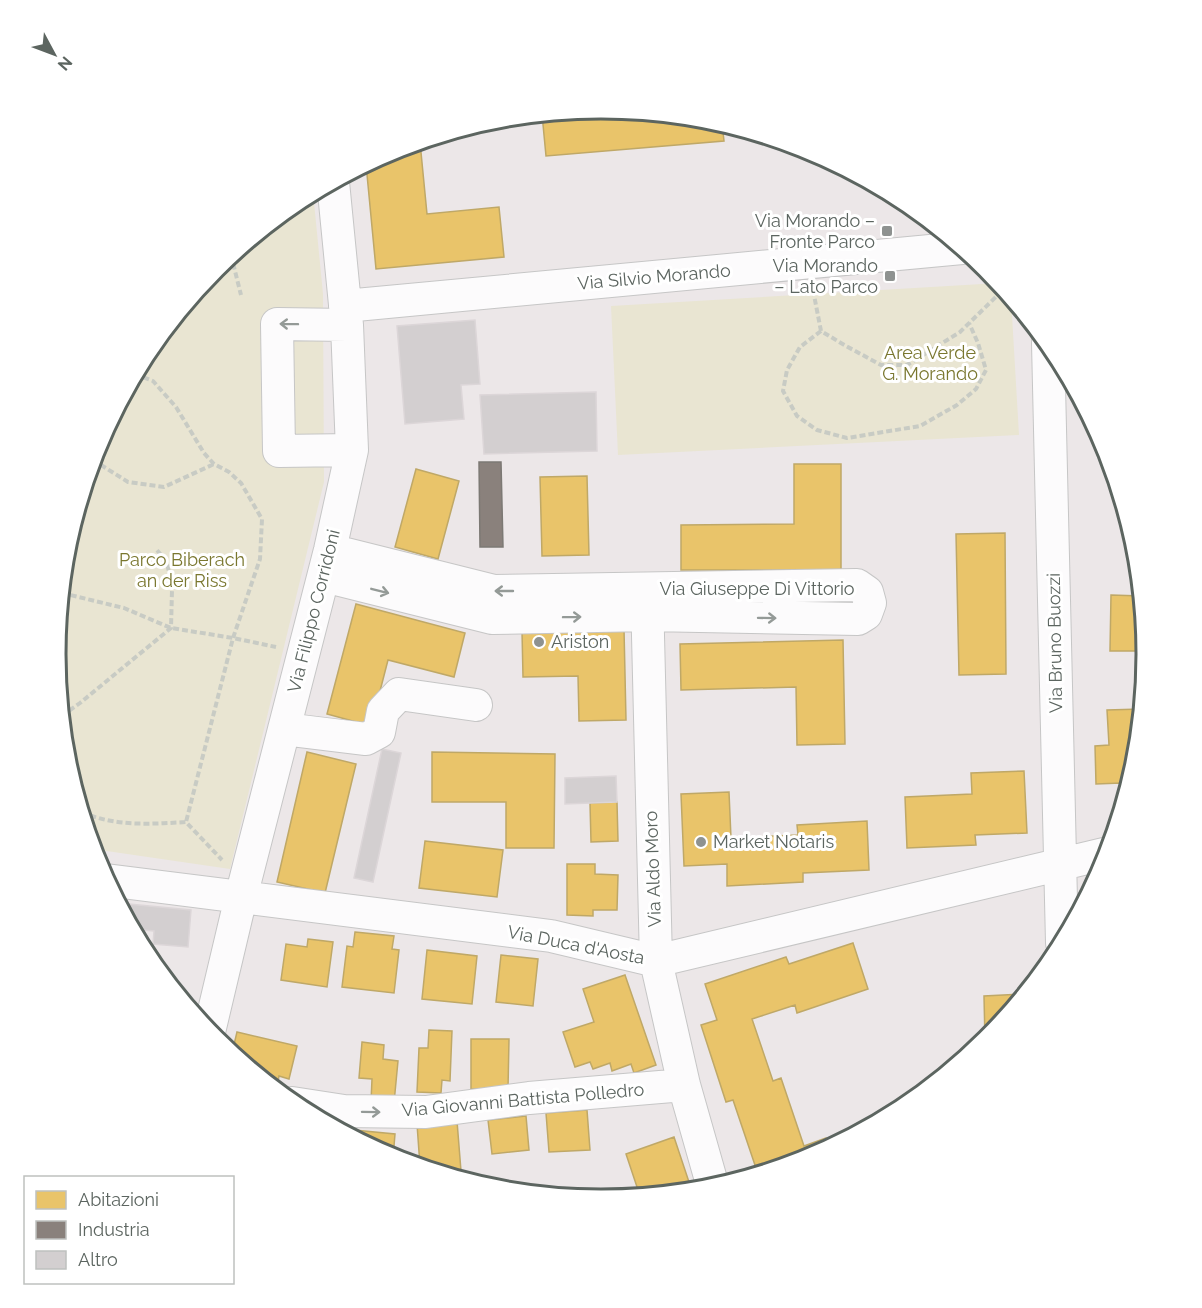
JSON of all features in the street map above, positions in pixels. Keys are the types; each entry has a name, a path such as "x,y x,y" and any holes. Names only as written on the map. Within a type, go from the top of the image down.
{"street":[{"name":"Via Filippo Corridoni","path":"212,1020 244,885 327,563 352,450 346,316 334,191"},
{"name":"Via Silvio Morando","path":"352,450 279,451 277,324 810,262 950,249"},
{"name":"Via Bruno Buozzi","path":"1048,361 1062,926"},
{"name":"Via Giuseppe Di Vittorio","path":"327,563 492,618 648,602 857,585 867,592 870,603 866,614 858,619 648,602"},
{"name":"Via Aldo Moro","path":"648,602 656,961 684,1085 710,1178"},
{"path":"284,729 366,739 379,732 383,711 399,694 476,705"},
{"name":"Via Duca d'Aosta","path":"116,879 244,885 551,936 656,961 1096,856"},
{"name":"Via Giovanni Battista Polledro","path":"316,1107 344,1112 426,1112 529,1098 684,1085"}],"path":[{"path":"810,262 813,294 821,331 881,365 907,365 960,332 997,295"},
{"path":"234,266 241,295"},
{"path":"821,331 800,347 787,370 783,391 797,416 817,430 847,438 920,426 957,405 976,389 986,370 969,322"},
{"path":"143,377 153,381 176,407 214,465 229,472 241,483 262,519 260,559 233,638 186,822"},
{"path":"101,465 128,482 164,490 214,465"},
{"path":"69,711 171,628 172,590 168,562 156,549"},
{"path":"70,595 124,608 171,628 304,653"},
{"path":"91,816 135,824 186,822 244,885"}],"green space":[{"name":"Parco Biberach an der Riss","path":"314,203 323,294 324,482 230,869 104,851 84,792 71,724 66,654 71,584 76,550 94,482 121,417 156,357 199,301 223,276 275,230"},
{"name":"Area Verde G. Morando","path":"986,284 1012,312 1019,435 618,455 611,306"}],"building: Abitazioni":[{"path":"566,120 636,120 671,124 723,133 724,141 546,156 543,123"},
{"path":"421,150 427,214 499,207 504,257 376,269 367,173"},
{"path":"794,464 841,464 841,570 681,570 681,525 794,524"},
{"path":"416,469 459,481 438,559 395,547"},
{"path":"587,476 589,555 542,556 540,477"},
{"path":"1005,533 1006,674 959,675 956,534"},
{"path":"1111,595 1132,596 1136,651 1110,651"},
{"path":"356,604 465,633 454,677 388,660 371,726 327,714"},
{"path":"624,629 626,720 579,721 578,676 523,677 522,631"},
{"path":"843,640 845,744 797,745 796,687 681,690 680,644"},
{"path":"1133,709 1126,758 1120,783 1096,784 1095,746 1109,745 1107,710"},
{"path":"307,752 356,764 325,893 277,882"},
{"path":"432,752 555,754 554,848 506,848 506,802 432,802"},
{"path":"1024,771 1027,833 975,835 976,845 907,848 905,797 972,794 971,773"},
{"path":"729,792 731,838 798,835 797,825 867,821 869,870 803,873 803,882 727,886 727,864 684,866 681,794"},
{"path":"617,802 618,841 591,842 590,803"},
{"path":"425,841 503,850 497,897 419,888"},
{"path":"567,864 595,864 595,874 618,875 617,910 593,910 593,916 567,915"},
{"path":"355,932 394,936 392,949 399,950 394,993 342,987 347,946 353,947"},
{"path":"308,939 333,942 327,987 281,980 286,944 307,947"},
{"path":"853,943 868,989 797,1013 795,1005 752,1019 773,1081 781,1078 804,1146 826,1139 755,1166 733,1100 726,1102 701,1025 717,1020 705,984 786,957 789,964"},
{"path":"427,950 477,956 472,1004 422,999"},
{"path":"501,955 538,959 533,1006 496,1002"},
{"path":"625,975 656,1065 634,1073 631,1064 612,1071 610,1063 593,1069 590,1062 575,1067 563,1032 594,1022 583,989"},
{"path":"1013,995 985,1026 984,996"},
{"path":"429,1030 452,1031 450,1081 442,1080 441,1093 417,1092 419,1048 428,1048"},
{"path":"237,1032 297,1046 289,1079 279,1076 278,1080 234,1043"},
{"path":"471,1039 509,1039 508,1089 471,1089"},
{"path":"362,1042 384,1045 383,1059 398,1061 394,1103 371,1102 372,1079 359,1078"},
{"path":"587,1110 590,1150 549,1152 546,1113"},
{"path":"526,1116 529,1150 492,1154 488,1120"},
{"path":"457,1121 461,1170 419,1157 417,1124"},
{"path":"357,1130 395,1134 394,1147"},
{"path":"674,1137 689,1181 637,1188 626,1154"}],"building: Industria":[{"path":"479,462 501,462 503,547 480,547"}],"building: Altro":[{"path":"475,320 480,384 461,385 464,419 405,424 397,326"},
{"path":"596,392 597,451 484,454 480,395"},
{"path":"382,749 401,753 373,882 354,878"},
{"path":"616,776 617,802 565,804 565,778"},
{"path":"128,904 191,910 188,947 153,944 154,931 143,930"}],"place":[{"name":"Via Morando – Fronte Parco","path":"887,231"},
{"name":"Via Morando – Lato Parco","path":"890,276"},
{"name":"Ariston","path":"539,642"},
{"name":"Market Notaris","path":"701,842"}]}
